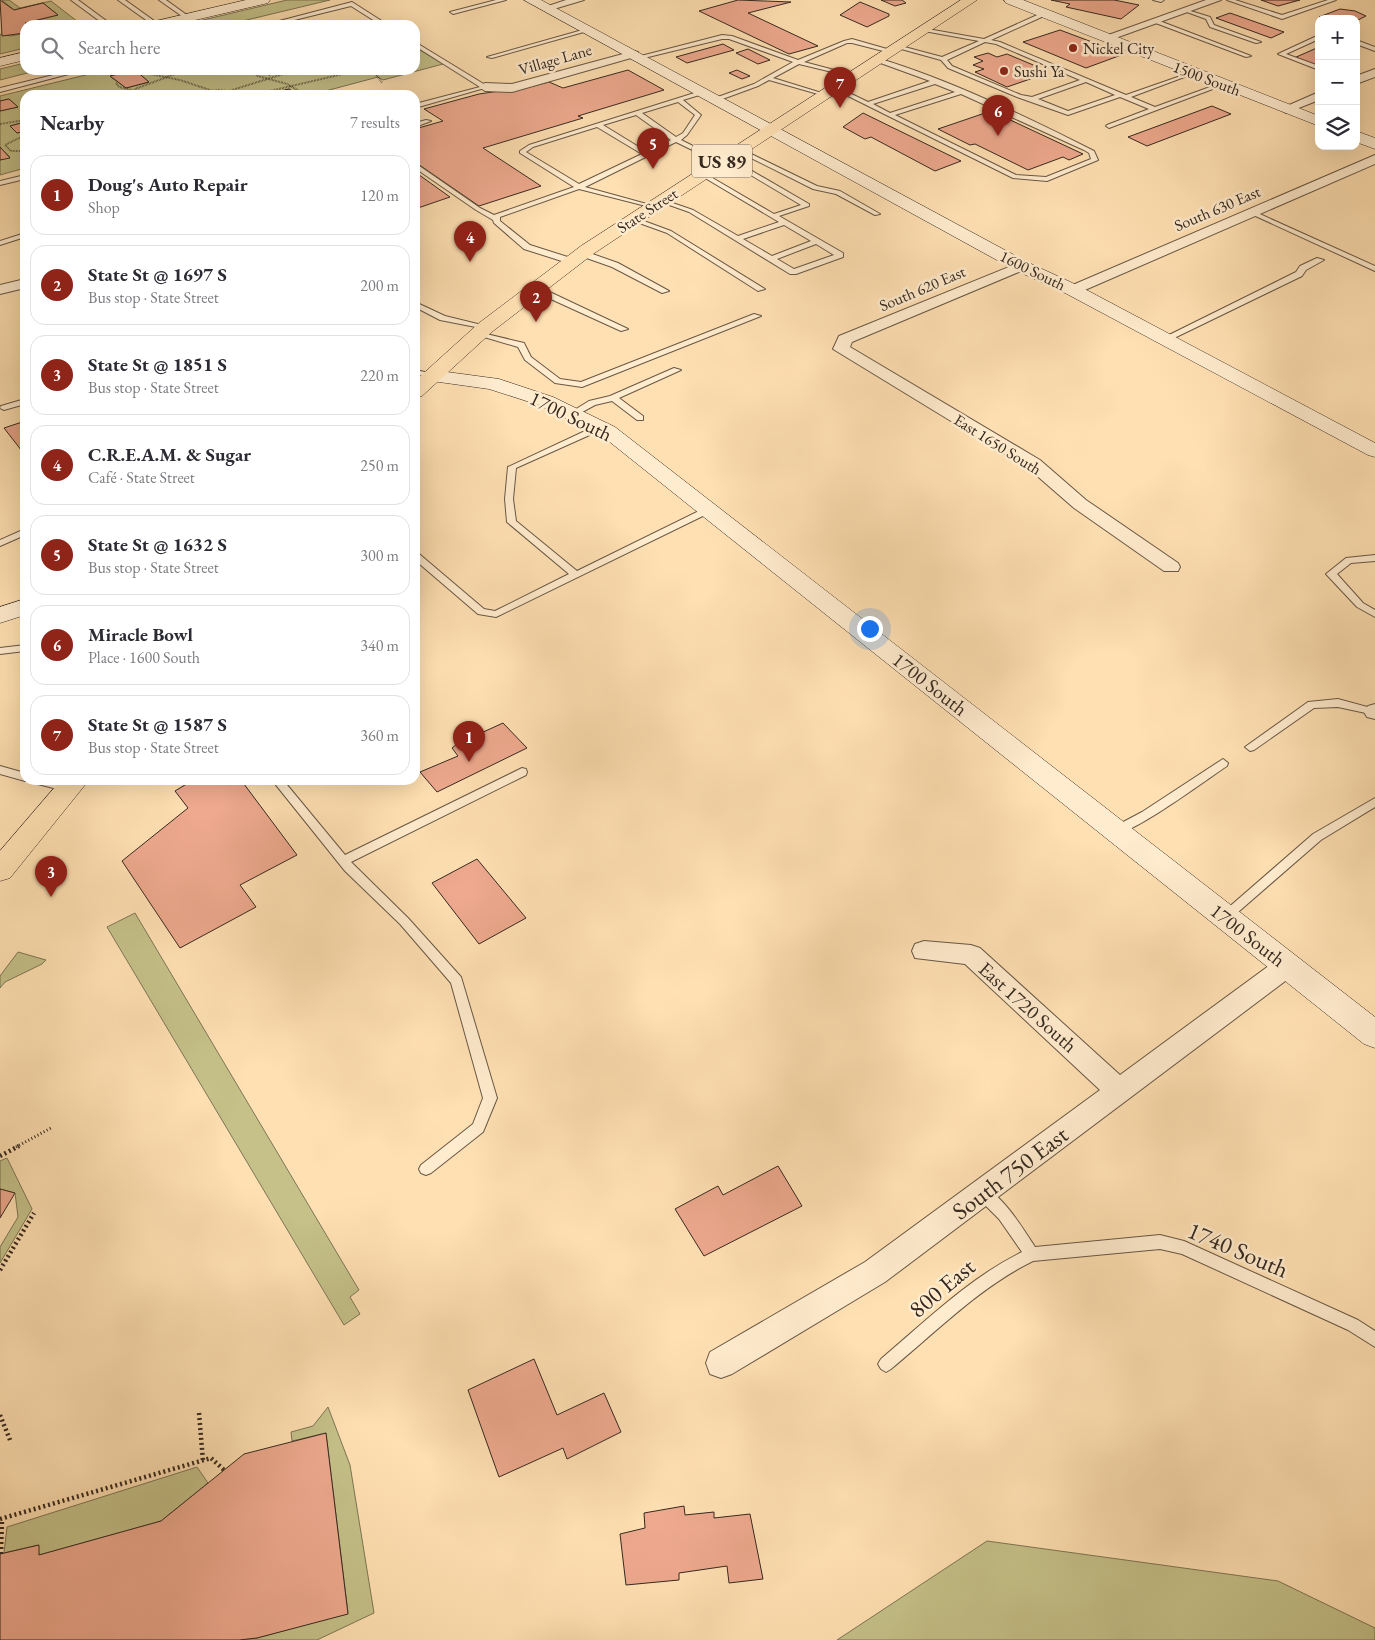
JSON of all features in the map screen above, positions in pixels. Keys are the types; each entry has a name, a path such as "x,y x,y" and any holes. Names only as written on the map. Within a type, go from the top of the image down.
{"main road":[{"name":"State Street","path":"421,380 534,288 576,257 970,0"},
{"path":"0,870 71,785"}],"street":[{"path":"179,20 262,0"},
{"name":"1600 South","path":"532,0 1021,266 1073,290 1375,451"},
{"path":"547,8 579,0"},
{"name":"1500 South","path":"1011,0 1315,120"},
{"path":"1106,38 1216,0"},
{"name":"Village Lane","path":"484,87 512,88 637,56"},
{"path":"0,62 20,57"},
{"path":"1360,79 1375,73"},
{"path":"1286,109 1315,98"},
{"path":"1360,138 1375,144"},
{"name":"South 630 East","path":"1073,290 1375,159"},
{"name":"South 620 East","path":"842,349 845,339 1021,266"},
{"path":"0,290 20,284"},
{"name":"East 1650 South","path":"842,349 1034,464 1080,504 1170,567"},
{"name":"1700 South","path":"421,380 492,383 546,401 608,431 1375,1035"},
{"path":"0,615 20,609"},
{"name":"East 1720 South","path":"924,951 971,955 1120,1091"},
{"name":"South 750 East","path":"721,1364 876,1272 1287,966"}],"lane":[{"path":"74,0 102,20"},
{"path":"121,0 150,20"},
{"path":"162,0 188,18"},
{"path":"453,12 503,0"},
{"path":"1156,0 1161,0"},
{"path":"1230,0 1282,17 1333,0"},
{"path":"287,20 352,4 377,20"},
{"path":"1186,10 1208,18 1212,26 1258,42"},
{"path":"702,174 840,255 793,272 691,211 579,187 522,152 531,146 704,92 771,79 798,62 852,41 943,59 1044,14"},
{"path":"1155,21 1248,56"},
{"path":"924,29 986,40 1155,109"},
{"path":"490,57 588,30"},
{"path":"637,56 722,37 730,37 798,62 851,76"},
{"path":"1315,39 1281,54 1315,67"},
{"path":"1360,43 1375,48"},
{"path":"420,47 484,87"},
{"path":"943,59 950,67 1019,96 1068,113 1193,72"},
{"path":"771,79 829,91 867,104 1015,177 1047,179 1095,160 1095,156 1086,149 937,81 877,60"},
{"path":"0,90 61,75"},
{"path":"1032,99 1086,80"},
{"path":"867,104 937,81"},
{"path":"1109,126 1223,84"},
{"path":"420,105 484,87"},
{"path":"890,115 961,92"},
{"path":"496,220 497,216 579,187 676,140 685,134 698,115 679,100"},
{"path":"637,113 676,140 729,156 815,188 838,192 877,214"},
{"path":"420,123 428,121"},
{"path":"598,125 646,154"},
{"path":"729,156 807,205 774,216"},
{"path":"420,168 496,220 496,222 527,247 615,266 665,291"},
{"path":"0,183 20,177"},
{"path":"1251,212 1375,269"},
{"path":"633,219 669,232 761,290"},
{"path":"737,239 784,223"},
{"path":"0,242 20,236"},
{"path":"771,259 817,242"},
{"path":"1166,339 1299,274 1303,268 1320,260"},
{"path":"534,288 624,329"},
{"path":"420,306 443,318 521,345 528,358 558,381 582,385 757,316"},
{"path":"572,414 592,404 613,398 678,370"},
{"path":"613,398 640,418"},
{"path":"4,408 20,403"},
{"path":"576,575 512,522 509,499 512,467 600,427"},
{"path":"420,559 481,612 496,614 708,510"},
{"path":"0,543 20,534"},
{"path":"1375,558 1349,560 1331,574 1360,605 1375,614"},
{"path":"0,651 20,649"},
{"path":"1250,748 1312,705 1338,703 1374,712"},
{"path":"1116,831 1146,815 1223,763"},
{"path":"0,770 20,776"},
{"path":"344,860 522,772"},
{"path":"281,785 344,860 404,921 458,981 490,1098 478,1128 426,1169"},
{"path":"1226,917 1317,837 1375,802"},
{"path":"983,1193 1004,1214 1032,1254"},
{"name":"1740 South","path":"1032,1254 1160,1242 1184,1248 1353,1326 1375,1340"},
{"name":"800 East","path":"886,1364 990,1277 1009,1264 1032,1254"}],"path":[{"path":"154,75 180,80 210,90"},
{"path":"116,83 119,88 136,89 170,75"},
{"path":"258,75 264,79 292,86 298,90"},
{"path":"232,90 278,75"},
{"path":"274,90 339,75"},
{"path":"376,75 382,84"},
{"path":"0,124 20,121"},
{"path":"0,143 7,143 20,137"},
{"path":"7,143 5,145 11,151 20,151"},
{"path":"0,1156 50,1128"},
{"path":"0,1270 34,1213"},
{"path":"199,1413 203,1460"},
{"path":"0,1415 10,1440"},
{"path":"1,1554 1,1519 211,1458 224,1470"}],"shaded area":[{"path":"2,0 9,0 20,8 51,1 76,20 37,20 58,15 43,3 14,10"},
{"path":"287,0 330,0 247,20 203,20"},
{"path":"0,34 11,36 20,34 20,49 0,54"},
{"path":"420,50 443,64 420,70"},
{"path":"20,64 20,75 0,80 0,69"},
{"path":"86,75 118,75 111,77 126,88 149,82 140,75 402,75 383,80 378,77 329,90 24,90"},
{"path":"20,91 20,123 10,126 17,133 20,132 20,169 0,175 0,160 10,157 0,147 0,111 18,107 9,99 0,101 0,96"},
{"path":"135,913 359,1290 350,1297 360,1314 344,1325 107,927"},
{"path":"18,952 46,960 42,964 5,982 0,988 0,976"},
{"path":"7,1158 32,1209 0,1263 0,1247 18,1217 15,1193 0,1189 0,1161"},
{"path":"328,1407 350,1465 374,1613 317,1640 239,1640 257,1638 348,1613 326,1433 292,1441 291,1432 313,1426"},
{"path":"197,1467 208,1483 161,1521 39,1555 38,1545 4,1553 7,1527"},
{"path":"987,1541 1278,1581 1375,1628 1375,1640 837,1640"}],"building":[{"path":"0,0 14,10 43,3 58,15 37,20 20,20 20,34 2,36"},
{"path":"738,0 791,2 748,13 818,46 789,54 699,11"},
{"path":"881,0 902,0 906,3 895,6"},
{"path":"1051,0 1114,0 1139,5 1121,19 1066,7 1070,4"},
{"path":"1261,0 1300,0 1278,6"},
{"path":"860,2 889,14 889,16 867,27 840,15"},
{"path":"1340,9 1355,11 1366,16 1360,19 1360,15 1324,15"},
{"path":"1230,13 1284,32 1271,38 1216,18"},
{"name":"Nickel City","path":"1060,30 1124,54 1086,68 1023,42"},
{"path":"723,44 734,50 687,63 676,57"},
{"path":"748,49 770,60 758,64 736,53"},
{"path":"1315,49 1315,65 1294,58"},
{"name":"Sushi Ya","path":"988,53 997,57 1007,54 1038,67 1025,72 1036,77 1007,87 975,72 984,69 973,65 983,61 974,57"},
{"path":"628,70 664,90 578,116 583,118 483,148 541,186 479,206 420,165 420,128 443,121 424,109 479,94 506,90 510,92 549,82 563,88"},
{"path":"737,70 750,76 742,79 729,73"},
{"path":"141,75 149,82 126,88 110,76"},
{"path":"9,99 18,107 0,111 0,101"},
{"path":"1212,106 1231,114 1147,146 1128,137"},
{"path":"991,111 1083,154 1069,160 1063,157 1028,170 975,144 970,145 938,129"},
{"path":"863,113 961,161 935,171 871,137 865,139 843,127"},
{"path":"20,123 20,132 17,133 10,126"},
{"path":"0,147 10,158 0,160"},
{"path":"420,176 450,197 420,207"},
{"path":"20,423 20,449 4,428"},
{"path":"503,723 527,748 437,792 420,772 458,756 452,748 457,744"},
{"path":"185,785 245,785 297,855 240,885 256,907 180,948 122,861 188,808 175,791"},
{"path":"477,859 526,918 479,944 432,883"},
{"path":"778,1166 802,1206 704,1256 675,1209 718,1186 723,1195"},
{"path":"0,1189 15,1193 0,1218"},
{"path":"534,1359 557,1415 604,1393 621,1432 567,1459 563,1448 499,1477 468,1390"},
{"path":"326,1433 348,1614 257,1638 239,1640 0,1640 0,1554 39,1545 39,1555 161,1521 244,1454"},
{"path":"684,1506 685,1515 714,1512 714,1518 750,1514 763,1579 729,1583 727,1566 679,1573 679,1580 626,1585 620,1534 645,1528 644,1513"}],"place":[{"name":"Nickel City","path":"1073,48"},
{"name":"Sushi Ya","path":"1004,71"},
{"name":"State St @ 1587 S","path":"840,108"},
{"name":"Miracle Bowl","path":"998,136"},
{"name":"State St @ 1632 S","path":"653,169"},
{"name":"C.R.E.A.M. & Sugar","path":"470,262"},
{"name":"State St @ 1697 S","path":"536,322"},
{"name":"Doug's Auto Repair","path":"469,762"},
{"name":"State St @ 1851 S","path":"51,897"}]}
